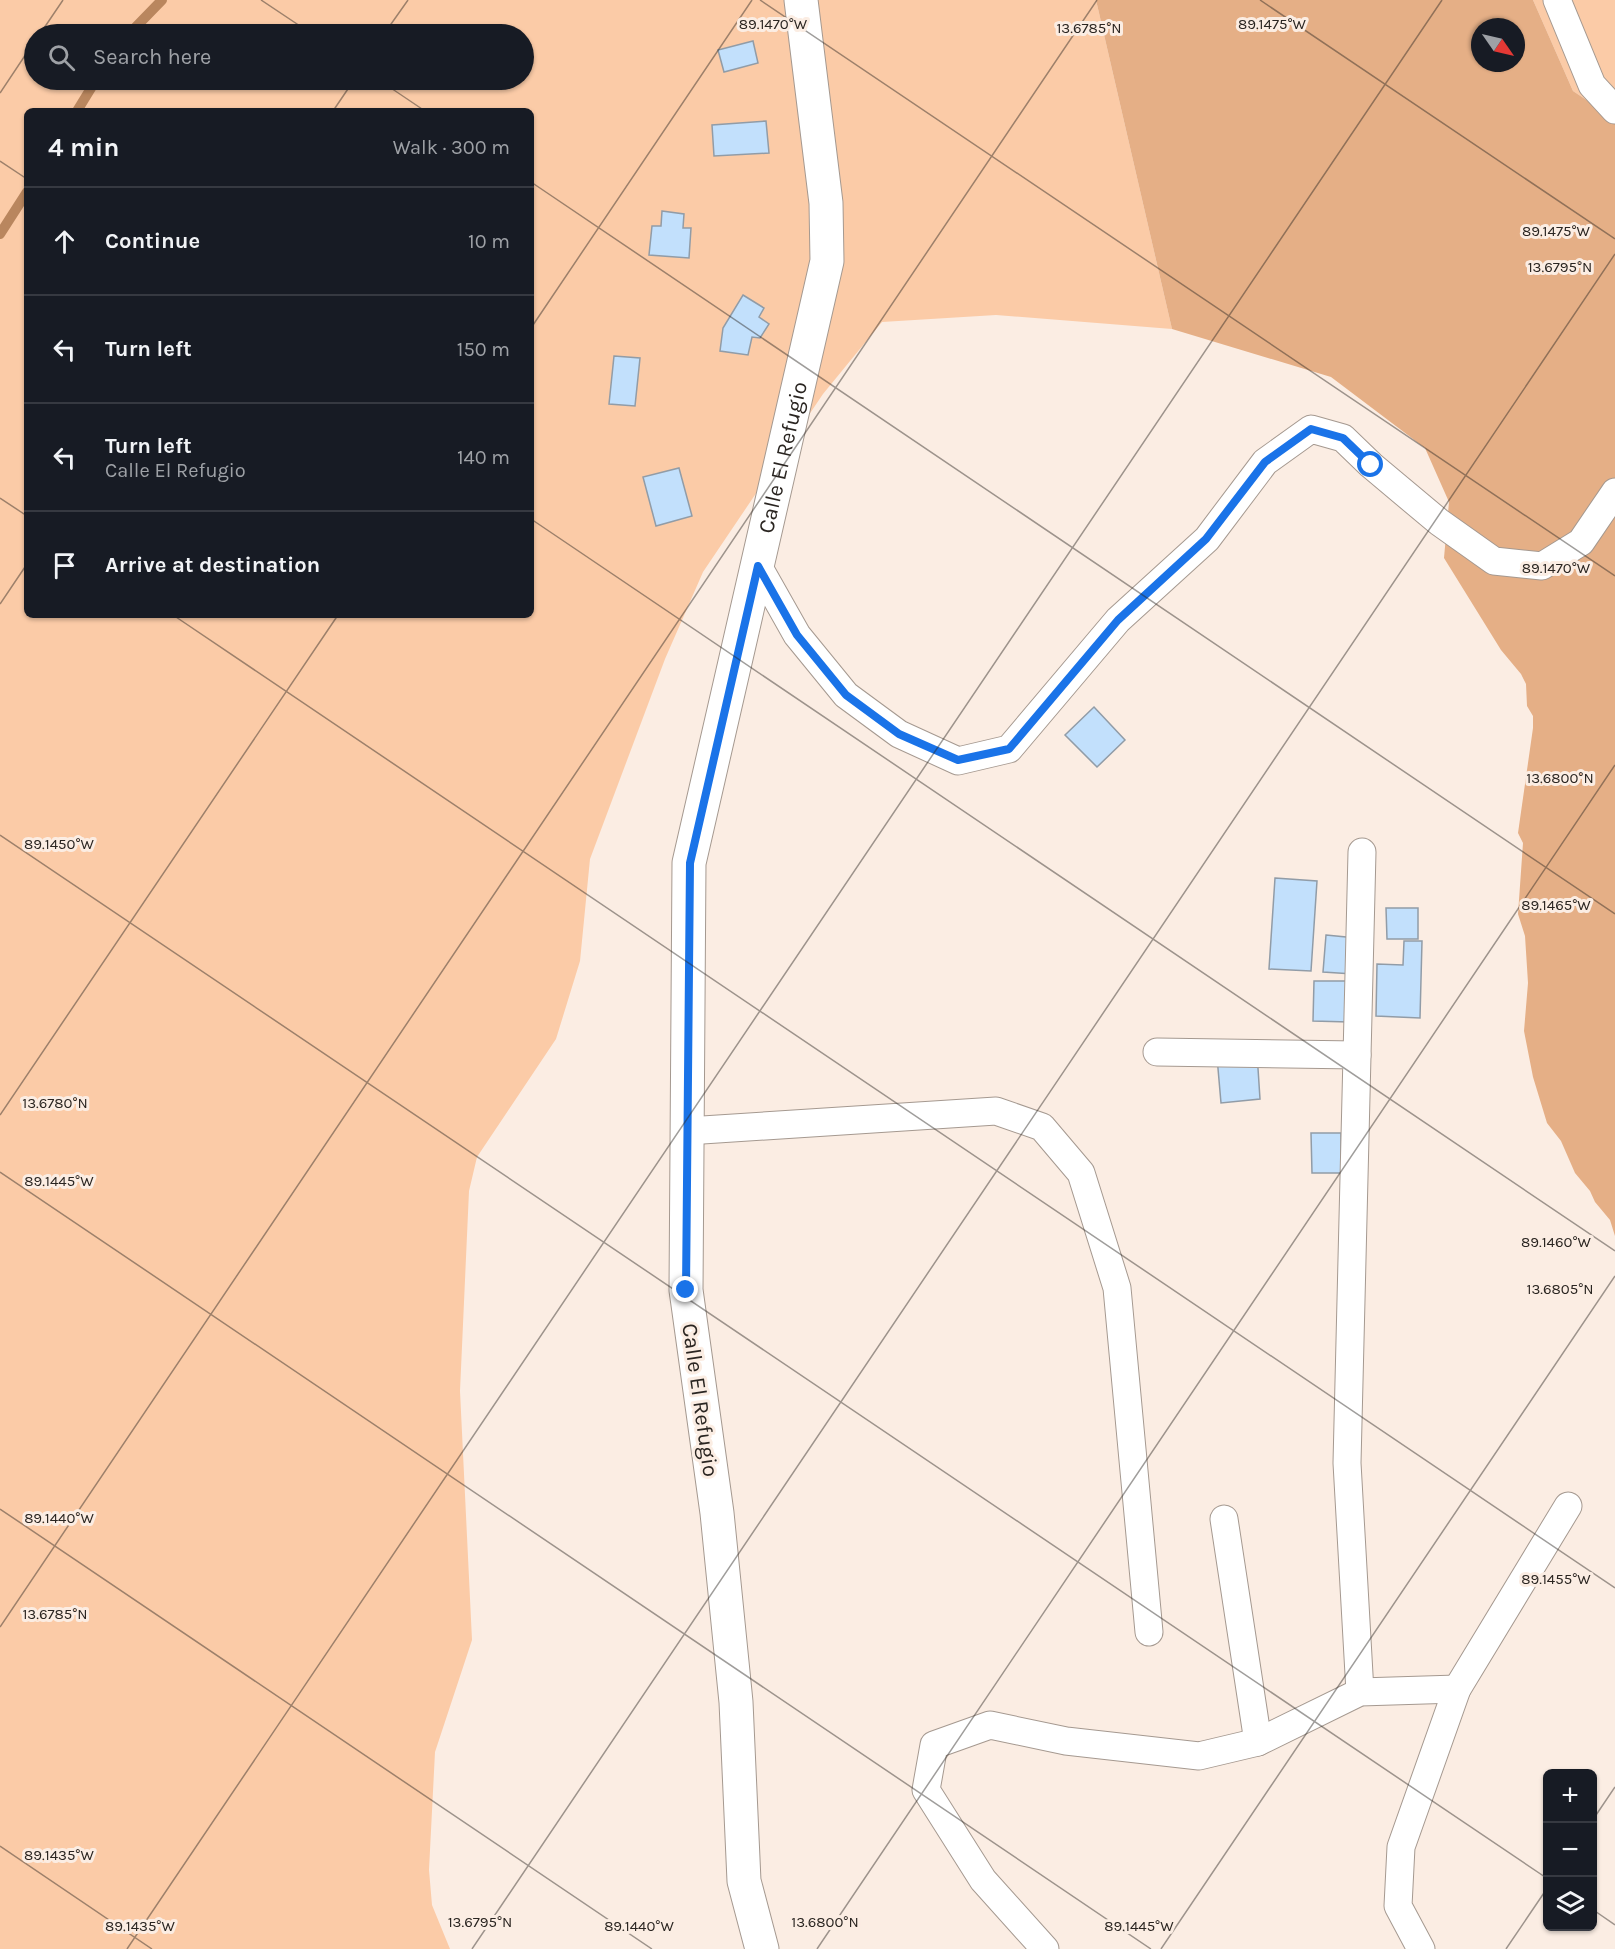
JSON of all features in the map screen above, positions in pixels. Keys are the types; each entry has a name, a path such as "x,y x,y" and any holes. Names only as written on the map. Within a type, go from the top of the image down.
{"street":[{"name":"Calle El Refugio","path":"762,1949 744,1881 736,1702 717,1513 686,1290 690,863 827,261 826,203 801,0"},
{"path":"1557,0 1592,85 1615,110"},
{"path":"758,566 797,635 846,695 899,734 958,760 1009,749 1118,620 1206,539 1265,462 1311,429 1343,438 1371,465 1439,522 1494,561 1542,566 1581,542 1615,492"},
{"path":"1360,1692 1347,1463 1362,852"},
{"path":"1157,1052 1357,1055"},
{"path":"687,1131 996,1111 1042,1127 1081,1173 1117,1288 1149,1632"},
{"path":"1421,1949 1398,1906 1401,1846 1457,1689 1568,1506"},
{"path":"1224,1520 1258,1742"},
{"path":"1045,1949 983,1880 926,1790 934,1745 990,1725 1066,1741 1198,1756 1258,1742 1360,1692 1457,1689"}],"shaded area":[{"path":"0,0 1096,0 1172,329 996,315 882,322 823,394 703,572 665,659 590,859 580,961 556,1039 477,1157 469,1191 460,1391 472,1640 435,1752 429,1870 432,1905 450,1949 0,1949"},
{"path":"1096,0 1533,0 1573,91 1615,119 1615,1236 1610,1220 1575,1173 1561,1141 1547,1123 1533,1077 1524,1031 1528,983 1525,936 1518,914 1523,843 1518,833 1533,728 1533,716 1527,706 1526,684 1521,674 1501,650 1444,558 1449,502 1425,448 1331,377 1172,329"},
{"path":"1533,0 1615,0 1615,119 1573,91"}],"building":[{"path":"753,41 758,63 724,72 718,50"},
{"path":"766,121 769,153 714,156 712,125"},
{"path":"662,211 684,214 683,228 691,228 689,258 649,255 652,226 661,226"},
{"path":"743,295 764,308 759,317 769,324 760,338 752,337 748,355 720,351 723,328"},
{"path":"614,356 640,358 635,406 609,404"},
{"path":"679,468 692,516 656,526 643,477"},
{"path":"1094,707 1125,740 1097,767 1065,735"},
{"path":"1275,878 1317,881 1311,971 1269,969"},
{"path":"1386,908 1418,908 1418,939 1387,939"},
{"path":"1326,935 1356,938 1353,974 1323,972"},
{"path":"1404,941 1422,941 1420,1018 1376,1016 1377,964 1403,965"},
{"path":"1314,981 1350,981 1349,1022 1313,1021"},
{"path":"1257,1053 1260,1099 1221,1103 1217,1057"},
{"path":"1311,1133 1341,1133 1341,1173 1312,1173"}],"waterway":[{"path":"139,24 162,0"},
{"path":"79,108 90,90"},
{"path":"0,234 24,197"}],"route":[{"path":"686,1290 690,863 758,566 797,635 846,695 899,734 958,760 1009,749 1118,620 1206,539 1265,462 1311,429 1343,438 1371,465"}]}
